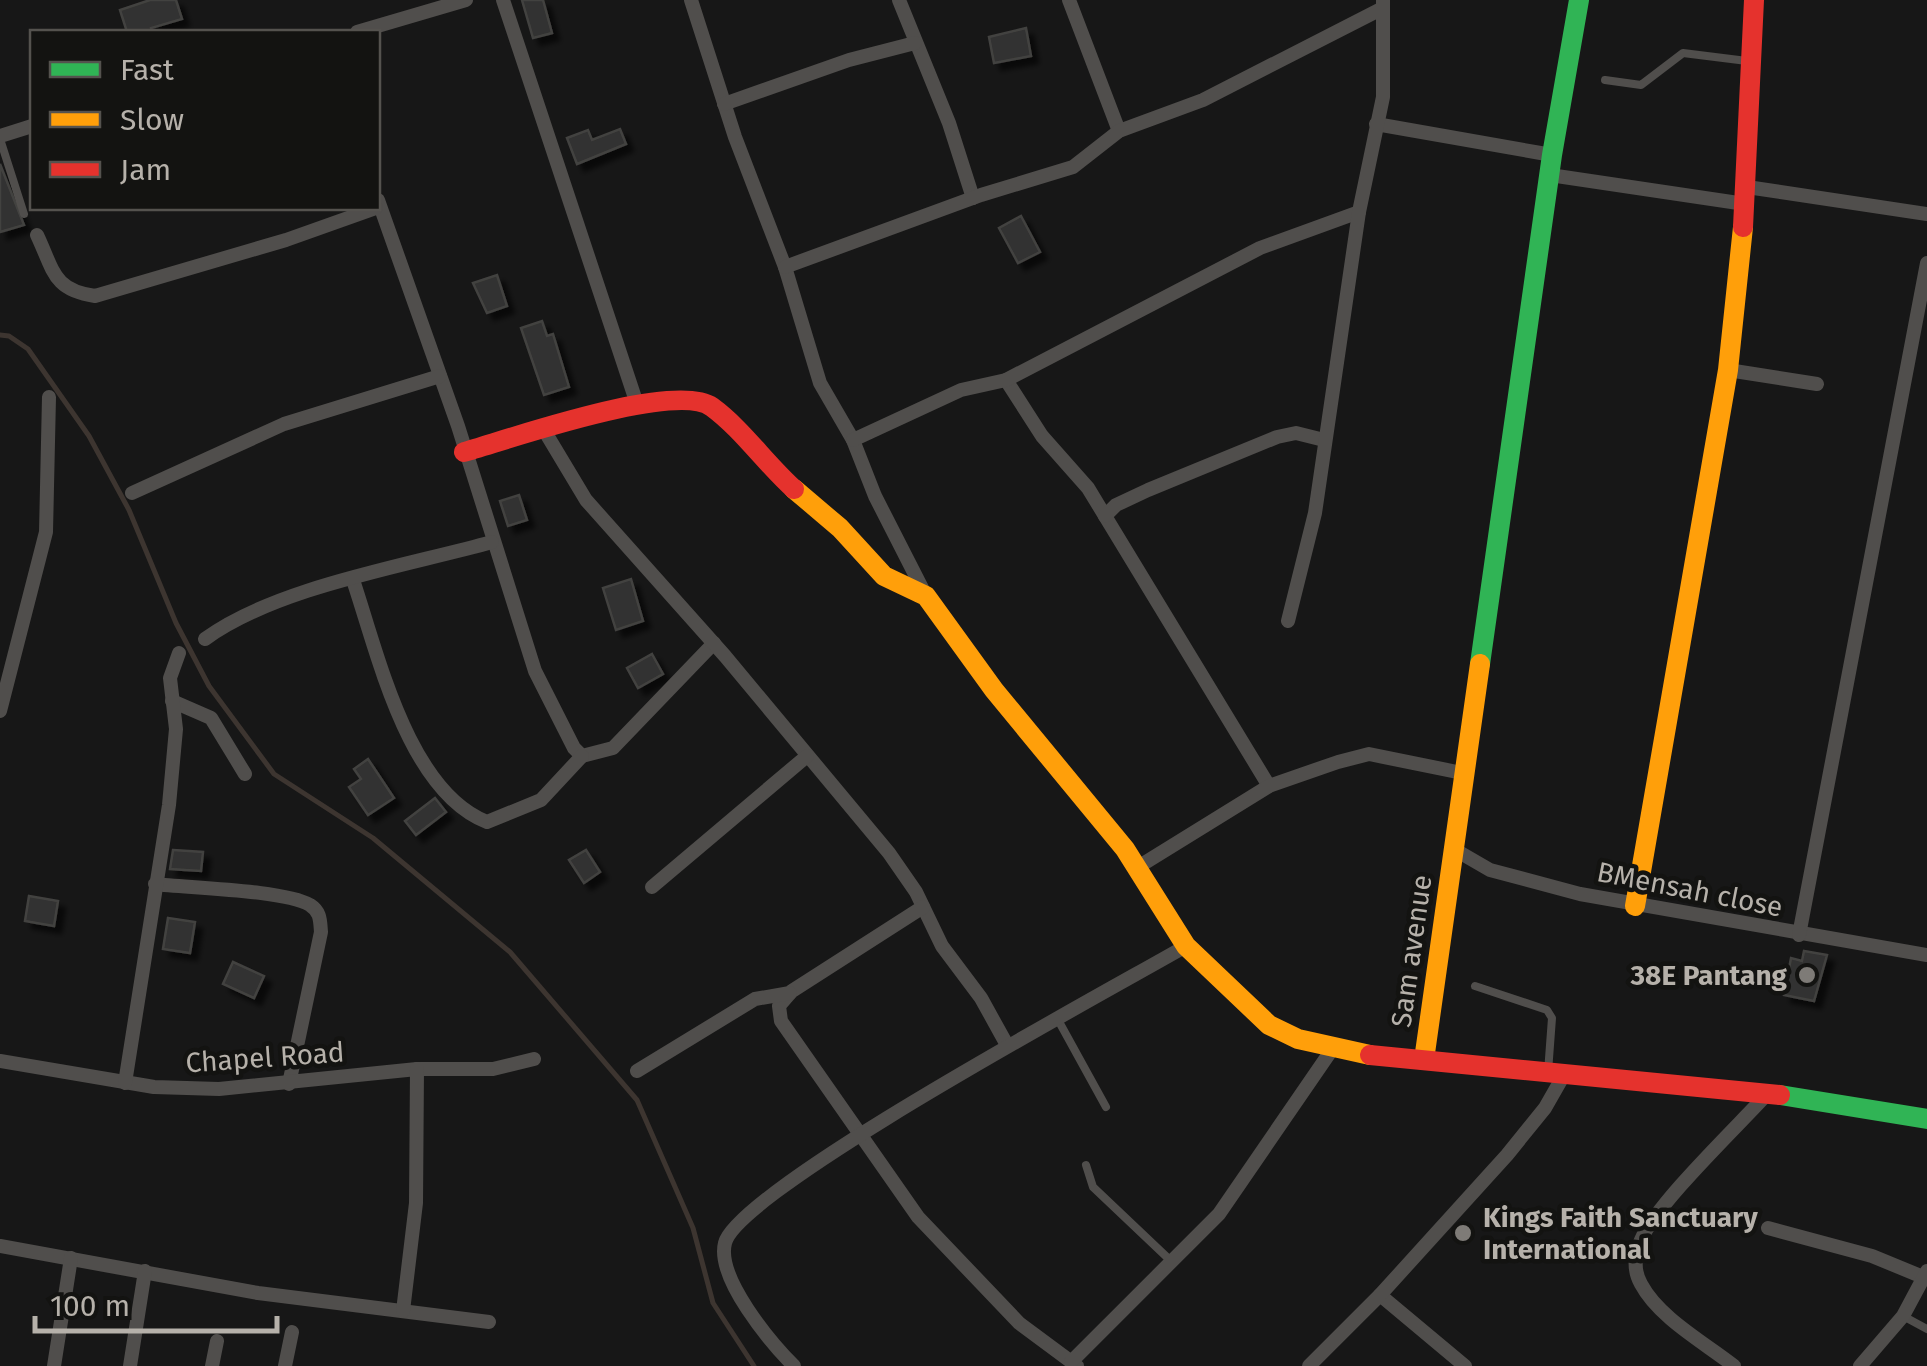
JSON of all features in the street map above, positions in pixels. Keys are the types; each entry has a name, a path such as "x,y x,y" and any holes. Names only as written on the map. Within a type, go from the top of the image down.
{"street":[{"path":"364,30 466,0"},
{"path":"503,0 638,404"},
{"path":"690,0 785,267 820,383 853,440 926,596 994,690 1138,867 1186,946 1268,1025 1333,1048 1768,1093 1927,1119"},
{"path":"899,0 949,123 973,198"},
{"path":"1070,0 1119,131"},
{"name":"Sam avenue","path":"1424,1060 1462,772 1579,0"},
{"path":"1635,906 1728,370 1746,195 1754,0"},
{"path":"785,267 1073,166 1103,148 1119,131 1202,100 1383,4 1385,66 1359,212 1315,513 1288,621"},
{"path":"724,104 849,60 915,43"},
{"path":"1376,124 1551,165 1746,195 1927,214"},
{"path":"0,138 30,127"},
{"path":"37,235 60,286 70,292 95,296 286,240 365,210"},
{"path":"380,210 440,376 492,542 550,707 582,756"},
{"path":"853,440 961,390 1006,380 1260,248 1359,212"},
{"path":"1799,935 1927,263"},
{"path":"1728,370 1816,384"},
{"path":"132,493 284,424 440,376"},
{"path":"1006,380 1042,436 1088,488 1269,786"},
{"path":"0,711 46,532 49,396"},
{"path":"464,452 638,404 688,400 710,405 772,470 840,528 884,576 926,596"},
{"path":"544,430 586,500 714,643 889,853 942,946 981,998 1007,1045"},
{"path":"1105,516 1116,505 1148,490 1277,437 1296,432 1324,440"},
{"path":"206,639 233,618 492,542"},
{"path":"353,580 393,699 415,747 442,789 465,814 487,822 542,800 582,756 613,748 714,643"},
{"path":"125,1082 174,748 170,678 179,654"},
{"path":"172,701 211,718 245,774"},
{"path":"1138,867 1269,786 1369,754 1462,772"},
{"path":"652,887 807,756"},
{"name":"BMensah close","path":"1452,848 1490,870 1520,880 1635,906 1927,954"},
{"path":"155,884 287,898 310,906 320,916 321,932 289,1084"},
{"path":"923,907 790,993 779,1006 780,1022 918,1218 950,1255 1042,1344 1074,1364 1219,1214 1333,1048"},
{"path":"794,1366 768,1340 747,1309 724,1255 726,1237 777,1191 862,1136 1007,1045 1186,946"},
{"path":"637,1071 755,999 790,993"},
{"name":"Chapel Road","path":"0,1061 125,1082 219,1089 417,1069 493,1069 534,1058"},
{"path":"403,1311 416,1203 417,1069"},
{"path":"1309,1366 1380,1296 1506,1155 1545,1108 1557,1072"},
{"path":"1734,1366 1657,1305 1640,1283 1634,1260 1642,1236 1662,1210 1768,1093"},
{"path":"1768,1228 1925,1274 1903,1316 1860,1366"},
{"path":"0,1247 258,1293 489,1322"},
{"path":"54,1366 71,1258"},
{"path":"130,1366 145,1271"},
{"path":"1380,1296 1464,1366"},
{"path":"285,1366 292,1332"},
{"path":"212,1366 217,1342"}],"lane":[{"path":"1605,80 1641,86 1684,54 1752,61"},
{"path":"0,138 24,214"},
{"path":"1475,986 1547,1010 1552,1018 1557,1072"},
{"path":"1057,1018 1106,1107"},
{"path":"1086,1165 1093,1187 1172,1263"},
{"path":"1903,1316 1927,1330"}],"building":[{"path":"150,0 176,0 182,19 152,30 126,30 120,10"},
{"path":"522,0 543,0 552,33 533,38"},
{"path":"1026,28 1031,56 994,63 989,37"},
{"path":"620,129 626,144 577,164 567,138 588,130 592,140"},
{"path":"0,164 24,225 0,232"},
{"path":"1021,216 1040,252 1018,263 999,228"},
{"path":"497,275 507,306 487,313 473,283"},
{"path":"542,321 547,336 553,334 569,387 544,395 521,328"},
{"path":"519,495 527,520 508,526 500,501"},
{"path":"631,579 643,621 616,630 603,588"},
{"path":"652,654 663,674 638,688 627,668"},
{"path":"368,759 394,798 368,815 349,787 361,779 354,769"},
{"path":"435,798 446,812 416,835 405,821"},
{"path":"173,850 203,852 201,871 170,869"},
{"path":"586,850 600,872 584,883 569,860"},
{"path":"29,896 58,901 54,926 25,921"},
{"path":"168,918 195,922 190,953 163,949"},
{"name":"38E Pantang","path":"1804,951 1827,955 1814,1001 1784,995 1791,958 1802,961"},
{"path":"233,962 264,976 254,998 223,984"}],"waterway":[{"path":"0,335 9,336 28,349 89,436 129,510 176,623 209,686 274,774 373,838 510,952 637,1100 693,1228 713,1303 754,1366"}],"traffic: fast":[{"path":"1480,664 1552,155 1579,0"},
{"path":"1780,1095 1927,1119"}],"traffic: slow":[{"path":"1635,906 1728,370 1743,227"},
{"path":"794,489 840,528 884,576 926,596 994,690 1125,849 1186,946 1269,1025 1298,1039 1370,1055"},
{"path":"1424,1060 1480,664"}],"traffic: jam":[{"path":"1743,227 1754,0"},
{"path":"464,452 629,406 693,401 712,407 723,416 794,489"},
{"path":"1370,1055 1780,1095"}],"place":[{"name":"38E Pantang","path":"1807,975"},
{"name":"Kings Faith Sanctuary International","path":"1463,1233"}]}
